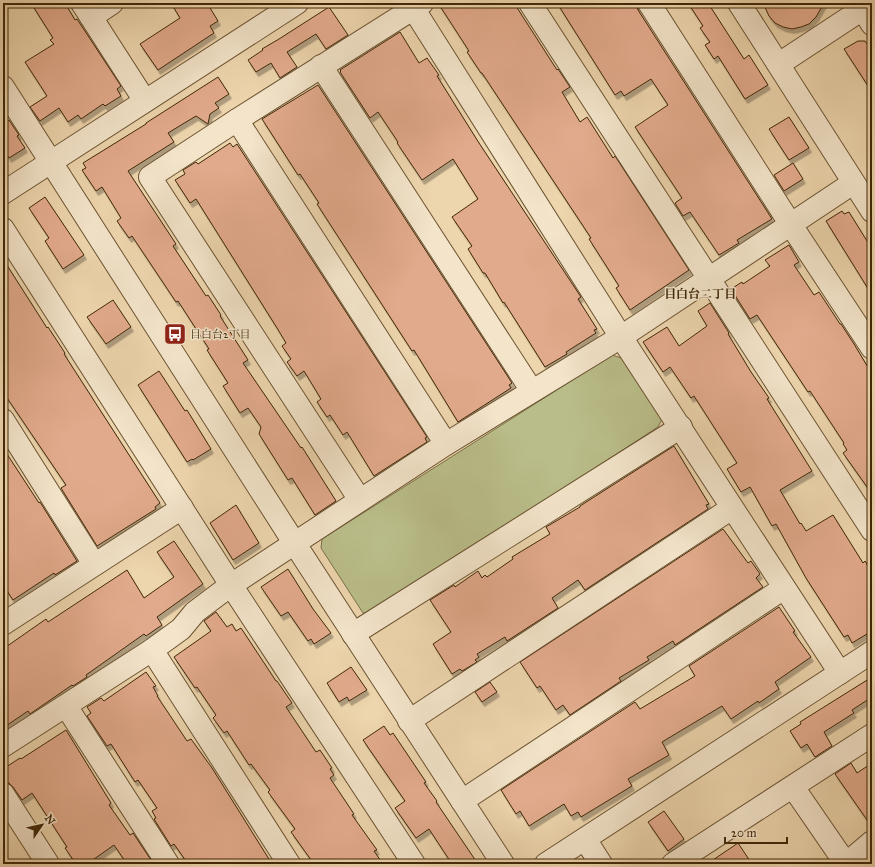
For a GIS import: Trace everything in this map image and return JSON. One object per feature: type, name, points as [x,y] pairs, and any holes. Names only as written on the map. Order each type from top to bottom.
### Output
[{"type":"street","points":[[112,3],[86,10],[145,101]]},
{"type":"street","points":[[3,193],[297,3]]},
{"type":"street","points":[[530,3],[872,530]]},
{"type":"street","points":[[649,3],[872,348]]},
{"type":"street","points":[[740,3],[872,211]]},
{"type":"street","points":[[360,500],[150,177],[321,66],[418,6],[621,337],[840,673]]},
{"type":"street","points":[[779,64],[858,12],[865,13],[872,24]]},
{"type":"street","points":[[321,66],[532,391]]},
{"type":"street","points":[[3,87],[295,544],[503,864]]},
{"type":"street","points":[[237,120],[446,444]]},
{"type":"street","points":[[3,746],[152,650],[181,629],[195,612],[231,585],[446,444],[621,337],[854,183]]},
{"type":"street","points":[[3,229],[231,585],[414,864]]},
{"type":"street","points":[[3,420],[94,564]]},
{"type":"street","points":[[353,634],[681,427]]},
{"type":"street","points":[[5,618],[182,508]]},
{"type":"street","points":[[409,721],[732,508]]},
{"type":"street","points":[[462,801],[784,588]]},
{"type":"street","points":[[152,650],[289,864]]},
{"type":"street","points":[[546,864],[872,652]]},
{"type":"street","points":[[66,706],[168,864]]},
{"type":"street","points":[[673,864],[872,735]]},
{"type":"street","points":[[793,787],[846,864],[872,842]]},
{"type":"street","points":[[3,794],[48,864]]},
{"type":"street","points":[[585,839],[602,864]]},
{"type":"green space","points":[[612,355],[624,359],[662,419],[658,427],[371,614],[363,613],[321,548],[322,539]]},
{"type":"building","points":[[31,3],[65,3],[75,20],[77,19],[121,86],[117,89],[121,96],[105,106],[103,104],[81,119],[78,115],[68,122],[59,108],[40,121],[30,107],[47,96],[25,62],[54,44],[50,40],[53,38]]},
{"type":"building","points":[[171,3],[207,3],[218,21],[210,26],[214,33],[158,70],[140,44],[180,18]]},
{"type":"building","points":[[438,3],[514,3],[557,70],[558,69],[570,87],[562,92],[580,122],[587,117],[613,158],[615,156],[689,270],[630,310],[616,288],[619,286],[589,239],[591,238],[467,52],[469,51]]},
{"type":"building","points":[[557,3],[636,3],[638,10],[772,219],[737,240],[739,243],[719,255],[690,212],[683,216],[675,203],[682,198],[635,127],[668,105],[651,79],[624,96],[621,91],[615,95]]},
{"type":"building","points":[[688,3],[708,3],[744,59],[749,55],[768,85],[745,99],[718,56],[714,59],[705,45],[710,42],[700,28],[703,26]]},
{"type":"building","points":[[763,3],[824,3],[816,17],[809,24],[792,29],[775,23],[769,16]]},
{"type":"building","points":[[329,7],[348,35],[326,49],[316,34],[287,52],[297,67],[280,78],[271,63],[256,72],[248,60],[263,50],[262,49]]},
{"type":"building","points":[[400,32],[419,63],[427,58],[439,75],[437,76],[479,143],[581,297],[578,299],[597,329],[594,330],[596,333],[566,352],[567,354],[545,367],[468,249],[472,246],[452,217],[478,199],[453,159],[422,180],[378,112],[370,118],[340,72],[340,70]]},
{"type":"building","points":[[858,41],[865,41],[872,51],[872,92],[844,49]]},
{"type":"building","points":[[218,77],[229,94],[215,103],[219,108],[210,114],[208,124],[196,116],[168,133],[174,142],[128,171],[176,244],[173,246],[206,296],[208,295],[248,360],[243,363],[301,448],[302,447],[336,501],[315,515],[292,478],[288,480],[259,434],[261,427],[248,408],[240,413],[223,386],[228,383],[207,350],[209,349],[178,301],[176,302],[132,236],[129,238],[117,221],[121,218],[102,187],[96,191],[82,170],[86,168],[83,163]]},
{"type":"building","points":[[318,85],[512,383],[509,385],[511,388],[458,422],[414,350],[412,351],[317,204],[319,203],[300,174],[298,175],[262,119]]},
{"type":"building","points":[[3,115],[7,121],[9,120],[19,135],[17,136],[25,148],[9,158],[3,149]]},
{"type":"building","points":[[789,117],[809,148],[789,160],[769,129]]},
{"type":"building","points":[[230,143],[233,147],[237,144],[427,437],[425,438],[427,442],[374,476],[347,432],[343,435],[330,415],[327,417],[317,402],[321,399],[304,371],[297,376],[287,362],[291,359],[282,346],[286,343],[277,328],[196,199],[190,203],[175,180],[185,174],[183,170],[196,162],[198,164]]},
{"type":"building","points":[[793,163],[803,179],[784,191],[774,175]]},
{"type":"building","points":[[45,197],[84,255],[63,269],[45,241],[49,238],[29,208]]},
{"type":"building","points":[[842,211],[844,214],[849,212],[872,249],[872,295],[826,221]]},
{"type":"building","points":[[789,245],[799,262],[794,265],[814,295],[819,292],[872,374],[872,494],[843,453],[847,450],[843,444],[844,443],[810,391],[808,392],[757,315],[750,319],[731,289],[742,282],[743,284],[770,266],[765,260]]},
{"type":"building","points":[[3,259],[47,328],[48,327],[65,353],[64,354],[160,503],[155,507],[156,509],[97,546],[61,488],[66,485],[3,392]]},
{"type":"building","points":[[113,300],[131,327],[106,344],[87,317]]},
{"type":"building","points":[[710,303],[812,471],[780,490],[800,524],[801,523],[806,531],[833,515],[863,563],[865,561],[872,573],[872,631],[852,643],[848,635],[844,637],[806,578],[776,524],[772,526],[750,487],[741,492],[727,469],[737,463],[694,396],[691,398],[670,367],[663,372],[643,342],[667,327],[679,346],[707,326],[698,311]]},
{"type":"building","points":[[159,371],[185,411],[187,410],[211,449],[193,460],[192,459],[187,462],[138,385]]},
{"type":"building","points":[[674,446],[709,504],[706,505],[708,509],[585,590],[578,580],[552,598],[558,608],[507,641],[505,637],[477,654],[479,657],[475,660],[477,662],[462,671],[460,669],[452,674],[433,644],[451,632],[430,600],[454,585],[455,587],[478,571],[482,578],[485,575],[487,577],[513,559],[512,557],[550,534],[546,527],[580,507]]},
{"type":"building","points":[[3,448],[39,503],[40,502],[77,561],[55,575],[54,573],[13,600],[3,585]]},
{"type":"building","points":[[236,505],[259,543],[233,560],[210,523]]},
{"type":"building","points":[[723,529],[748,563],[751,561],[760,574],[756,578],[763,587],[675,645],[673,641],[647,657],[649,660],[619,678],[621,681],[570,715],[563,705],[556,710],[540,686],[537,688],[520,662]]},
{"type":"building","points":[[174,541],[203,584],[157,617],[162,625],[146,636],[144,634],[86,675],[87,677],[73,686],[72,685],[30,714],[28,711],[3,728],[3,649],[46,619],[48,622],[127,570],[144,598],[174,577],[157,552]]},
{"type":"building","points":[[288,569],[313,609],[331,633],[314,644],[311,639],[308,641],[288,612],[281,616],[261,587]]},
{"type":"building","points":[[779,607],[795,631],[793,632],[811,657],[775,682],[779,689],[759,703],[758,701],[731,719],[722,706],[662,742],[669,755],[628,779],[632,786],[581,817],[578,812],[571,816],[564,804],[529,826],[520,811],[516,814],[501,790],[635,702],[640,709],[695,676],[689,666]]},
{"type":"building","points":[[216,612],[227,627],[232,624],[236,631],[241,628],[292,703],[286,707],[316,752],[320,750],[332,768],[330,769],[334,775],[330,778],[354,814],[352,815],[377,850],[374,851],[383,864],[314,864],[291,832],[295,829],[268,792],[270,790],[251,764],[249,765],[227,731],[224,733],[213,718],[216,715],[174,657],[211,631],[204,621]]},
{"type":"building","points":[[351,667],[367,690],[349,701],[347,697],[339,702],[327,683]]},
{"type":"building","points":[[146,672],[156,686],[153,687],[157,696],[187,741],[191,739],[212,768],[272,864],[188,864],[174,844],[171,846],[154,819],[156,818],[152,811],[157,808],[138,780],[135,782],[111,744],[107,746],[87,716],[91,713],[87,707],[101,698],[104,701]]},
{"type":"building","points":[[872,677],[872,697],[852,710],[854,713],[824,732],[832,746],[815,757],[807,744],[801,748],[790,731],[801,724],[800,722]]},
{"type":"building","points":[[490,682],[497,692],[482,702],[475,692]]},
{"type":"building","points":[[384,726],[390,735],[393,733],[426,782],[424,783],[437,801],[436,802],[478,864],[452,864],[429,829],[416,838],[395,808],[405,801],[363,740]]},
{"type":"building","points":[[66,730],[111,803],[109,805],[130,835],[133,833],[151,860],[145,864],[127,864],[114,845],[87,864],[76,864],[65,848],[67,847],[32,793],[22,800],[9,783],[3,782],[3,769]]},
{"type":"building","points":[[851,763],[857,773],[872,763],[872,827],[835,774]]},
{"type":"building","points":[[664,811],[684,839],[668,851],[648,822]]},
{"type":"building","points":[[738,843],[752,864],[707,864]]},
{"type":"place","name":"目白台2丁目","points":[[175,334]]},
{"type":"district","name":"目白台二丁目","points":[[700,294]]}]
